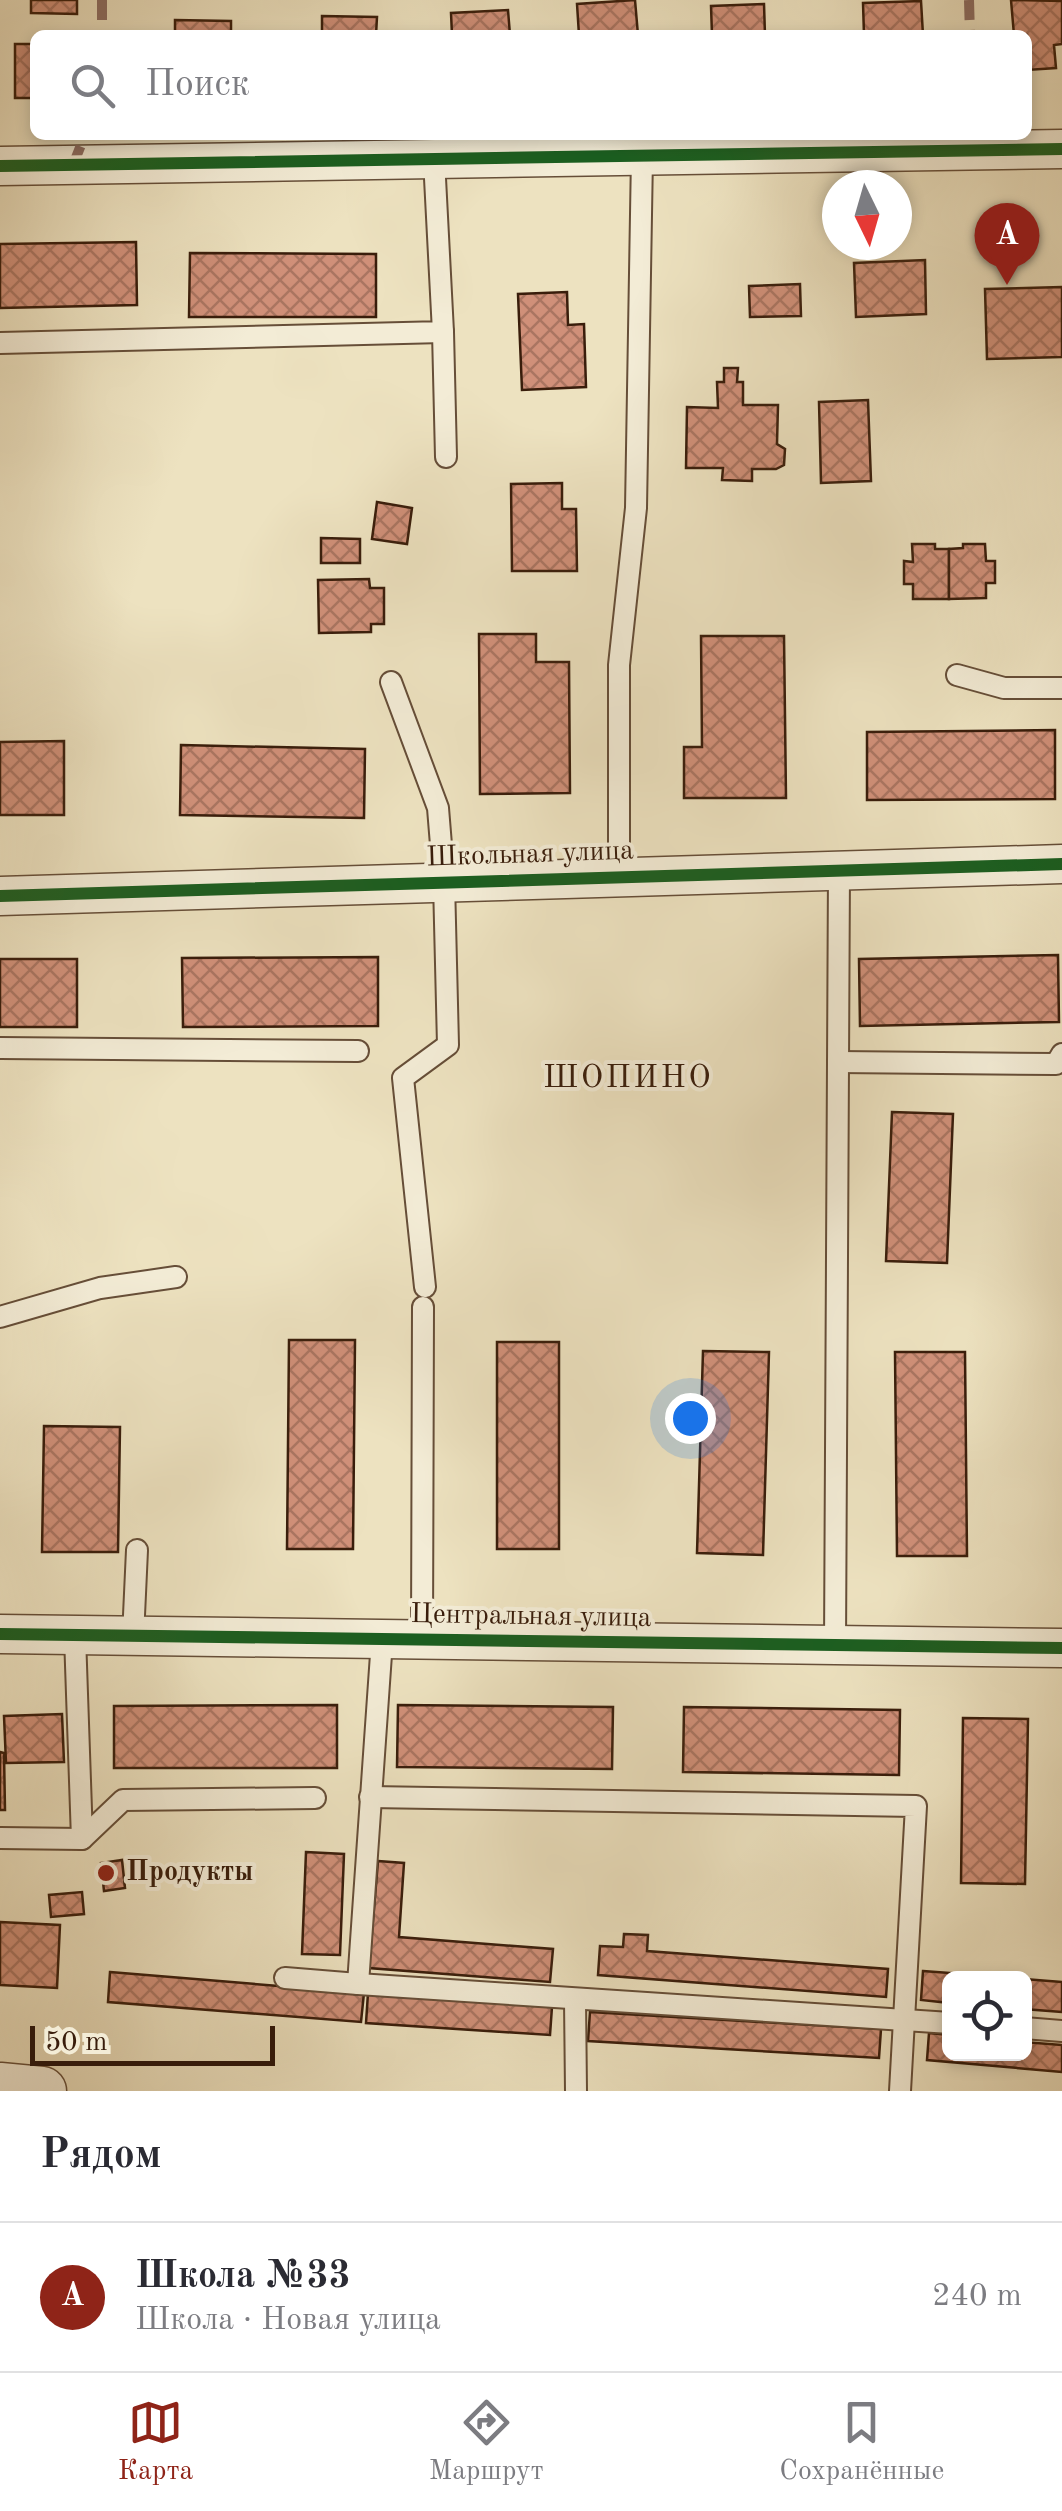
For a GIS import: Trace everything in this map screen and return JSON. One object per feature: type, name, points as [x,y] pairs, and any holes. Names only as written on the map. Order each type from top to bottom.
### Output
[{"type":"street","points":[[0,166],[1062,149]]},
{"type":"street","name":"Школьная улица","points":[[0,896],[1062,864]]},
{"type":"street","name":"Центральная улица","points":[[0,1634],[1062,1648]]},
{"type":"street","points":[[0,2088],[42,2091]]},
{"type":"lane","points":[[618,877],[619,665],[636,508],[642,156]]},
{"type":"lane","points":[[434,160],[446,457]]},
{"type":"lane","points":[[0,343],[443,332]]},
{"type":"lane","points":[[957,675],[1004,688],[1062,688]]},
{"type":"lane","points":[[391,682],[438,808],[444,882],[448,1045],[403,1078],[424,1297],[422,1640]]},
{"type":"lane","points":[[835,1646],[839,870]]},
{"type":"lane","points":[[0,1048],[358,1051]]},
{"type":"lane","points":[[838,1062],[1056,1064],[1062,1054]]},
{"type":"lane","points":[[0,1317],[100,1288],[176,1278]]},
{"type":"lane","points":[[133,1637],[137,1550]]},
{"type":"lane","points":[[75,1636],[82,1839]]},
{"type":"lane","points":[[358,1984],[382,1640]]},
{"type":"lane","points":[[370,1797],[916,1806],[900,2091]]},
{"type":"lane","points":[[0,1838],[82,1839],[123,1800],[316,1798]]},
{"type":"lane","points":[[284,1978],[942,2022]]},
{"type":"lane","points":[[575,2000],[576,2091]]},
{"type":"lane","points":[[1032,2029],[1062,2031]]},
{"type":"building","points":[[31,0],[77,0],[77,14],[31,13]]},
{"type":"building","points":[[635,0],[638,30],[579,30],[577,4]]},
{"type":"building","points":[[1011,0],[1062,1],[1062,44],[1054,45],[1056,68],[1032,70],[1032,30],[1014,30]]},
{"type":"building","points":[[921,1],[923,30],[864,30],[863,3]]},
{"type":"building","points":[[764,4],[765,30],[712,30],[711,6]]},
{"type":"building","points":[[508,10],[510,30],[452,30],[451,13]]},
{"type":"building","points":[[322,16],[377,17],[376,30],[322,30]]},
{"type":"building","points":[[175,20],[231,21],[231,30],[175,30]]},
{"type":"building","points":[[15,44],[30,44],[30,98],[15,98]]},
{"type":"building","points":[[136,242],[137,305],[0,308],[0,244]]},
{"type":"building","points":[[190,253],[376,254],[376,317],[189,317]]},
{"type":"building","points":[[925,260],[926,314],[856,317],[854,263]]},
{"type":"building","points":[[800,284],[801,316],[750,317],[749,286]]},
{"type":"building","points":[[1062,287],[1062,357],[987,359],[985,289]]},
{"type":"building","points":[[567,292],[568,325],[584,324],[586,387],[522,390],[518,294]]},
{"type":"building","points":[[724,368],[738,368],[737,382],[743,382],[743,405],[778,405],[777,444],[785,449],[784,465],[752,469],[752,481],[722,480],[723,468],[686,468],[687,407],[718,408],[717,382],[724,382]]},
{"type":"building","points":[[868,400],[871,481],[821,483],[819,402]]},
{"type":"building","points":[[562,483],[562,509],[576,509],[577,571],[512,571],[511,484]]},
{"type":"building","points":[[377,502],[412,508],[407,544],[372,539]]},
{"type":"building","points":[[321,538],[360,539],[360,563],[321,563]]},
{"type":"building","points":[[912,544],[935,544],[935,549],[949,549],[949,599],[913,599],[913,584],[904,584],[904,561],[913,562]]},
{"type":"building","points":[[963,544],[985,544],[986,561],[995,561],[995,583],[986,583],[986,598],[949,599],[949,549],[963,548]]},
{"type":"building","points":[[369,579],[370,588],[384,588],[384,624],[371,624],[371,632],[319,633],[318,580]]},
{"type":"building","points":[[479,634],[536,634],[536,662],[569,662],[570,793],[480,794]]},
{"type":"building","points":[[701,636],[784,636],[786,798],[684,798],[684,747],[702,747]]},
{"type":"building","points":[[1055,730],[1055,799],[867,800],[867,732]]},
{"type":"building","points":[[64,741],[64,815],[0,815],[0,742]]},
{"type":"building","points":[[181,745],[365,749],[364,818],[180,815]]},
{"type":"building","points":[[1058,955],[1059,1022],[860,1026],[859,959]]},
{"type":"building","points":[[378,957],[378,1026],[183,1027],[182,958]]},
{"type":"building","points":[[0,959],[77,959],[77,1027],[0,1027]]},
{"type":"building","points":[[892,1112],[953,1114],[947,1263],[886,1261]]},
{"type":"building","points":[[289,1340],[355,1340],[353,1549],[287,1549]]},
{"type":"building","points":[[497,1342],[559,1342],[559,1549],[497,1549]]},
{"type":"building","points":[[703,1351],[769,1352],[763,1555],[697,1553]]},
{"type":"building","points":[[895,1352],[965,1352],[967,1556],[897,1556]]},
{"type":"building","points":[[44,1426],[120,1427],[118,1552],[42,1552]]},
{"type":"building","points":[[337,1705],[337,1768],[114,1768],[114,1706]]},
{"type":"building","points":[[398,1705],[613,1707],[612,1769],[397,1767]]},
{"type":"building","points":[[684,1707],[900,1710],[899,1775],[683,1772]]},
{"type":"building","points":[[62,1714],[64,1762],[6,1763],[4,1716]]},
{"type":"building","points":[[963,1718],[1028,1719],[1025,1884],[961,1883]]},
{"type":"building","points":[[0,1752],[4,1753],[5,1810],[0,1810]]},
{"type":"building","points":[[306,1852],[344,1854],[340,1955],[302,1954]]},
{"type":"building","points":[[122,1860],[125,1888],[104,1891],[101,1863]]},
{"type":"building","points":[[378,1861],[404,1863],[399,1937],[553,1949],[550,1982],[369,1968]]},
{"type":"building","points":[[82,1892],[84,1914],[51,1917],[49,1895]]},
{"type":"building","points":[[0,1922],[60,1925],[57,1988],[0,1985]]},
{"type":"building","points":[[624,1934],[648,1935],[647,1951],[888,1969],[886,1997],[598,1975],[600,1946],[623,1947]]},
{"type":"building","points":[[923,1971],[942,1972],[942,2002],[921,2000]]},
{"type":"building","points":[[110,1972],[364,1993],[361,2022],[108,2002]]},
{"type":"building","points":[[1032,1980],[1062,1982],[1062,2012],[1032,2010]]},
{"type":"building","points":[[368,1993],[552,2007],[550,2035],[366,2023]]},
{"type":"building","points":[[590,2012],[881,2029],[879,2058],[588,2041]]},
{"type":"building","points":[[929,2033],[942,2034],[942,2061],[1032,2061],[1032,2043],[1062,2045],[1062,2072],[927,2060]]},
{"type":"marked path","points":[[102,0],[102,30]]},
{"type":"marked path","points":[[969,0],[970,30]]},
{"type":"marked path","points":[[73,165],[83,140]]},
{"type":"cycle path","points":[[0,166],[1062,149]]},
{"type":"cycle path","points":[[0,896],[1062,864]]},
{"type":"cycle path","points":[[0,1634],[1062,1648]]},
{"type":"place","name":"Школа №33","points":[[1007,285]]},
{"type":"place","name":"Продукты","points":[[106,1873]]},
{"type":"district","name":"ШОПИНО","points":[[628,1079]]}]
